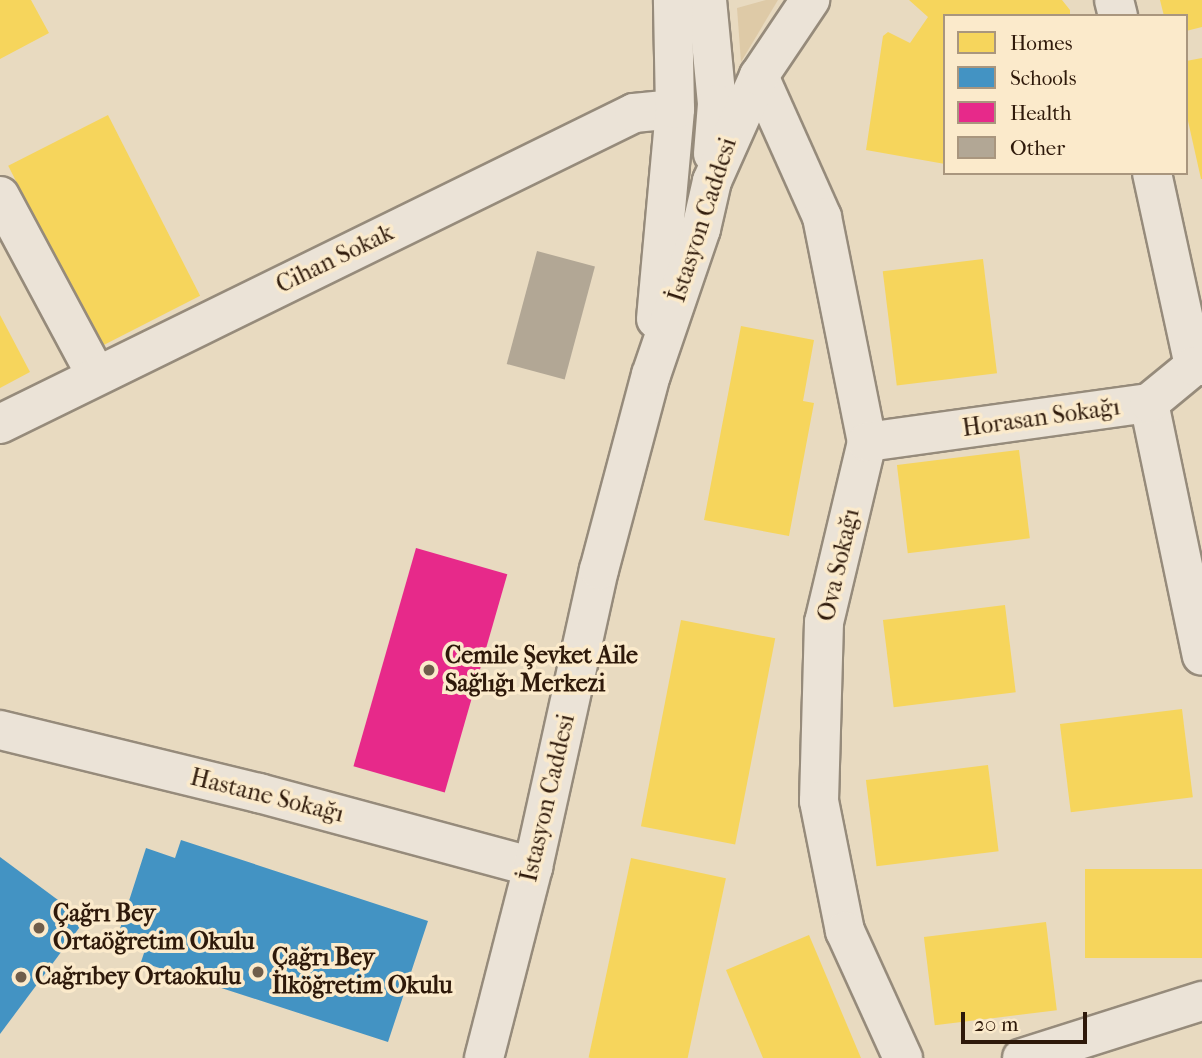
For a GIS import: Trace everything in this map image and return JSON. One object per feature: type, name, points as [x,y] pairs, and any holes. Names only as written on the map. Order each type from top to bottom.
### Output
[{"type":"street","name":"İstasyon Caddesi","points":[[651,374],[674,109],[673,0]]},
{"type":"street","points":[[707,0],[716,104],[712,181]]},
{"type":"street","name":"İstasyon Caddesi","points":[[484,1058],[533,867],[599,570],[651,374],[701,229],[712,181],[759,76],[810,0]]},
{"type":"street","name":"Ova Sokağı","points":[[759,76],[822,217],[867,442],[824,622],[819,801],[845,930],[903,1058]]},
{"type":"street","name":"Cihan Sokak","points":[[0,424],[634,113],[674,109]]},
{"type":"street","points":[[1152,175],[1198,366]]},
{"type":"street","points":[[0,196],[96,375]]},
{"type":"street","name":"Horasan Sokağı","points":[[867,442],[1149,403],[1198,366]]},
{"type":"street","points":[[1149,403],[1202,656]]},
{"type":"street","name":"Hastane Sokağı","points":[[0,730],[259,793],[533,867]]},
{"type":"street","points":[[1023,1058],[1202,1002]]},
{"type":"shaded area","points":[[766,0],[778,0],[741,62],[737,8]]},
{"type":"building: Homes","points":[[0,0],[31,0],[49,33],[0,59]]},
{"type":"building: Homes","points":[[909,0],[1062,0],[1070,10],[1070,14],[943,14],[943,164],[866,150],[883,36],[888,32],[910,43],[928,17]]},
{"type":"building: Homes","points":[[1160,0],[1202,0],[1202,27],[1188,30],[1188,14],[1164,14]]},
{"type":"building: Homes","points":[[1202,58],[1202,179],[1188,121],[1188,61]]},
{"type":"building: Homes","points":[[108,115],[200,296],[100,347],[8,166]]},
{"type":"building: Homes","points":[[983,259],[997,373],[897,385],[883,271]]},
{"type":"building: Homes","points":[[0,315],[30,372],[0,388]]},
{"type":"building: Homes","points":[[741,326],[814,340],[803,401],[814,403],[789,536],[704,520]]},
{"type":"building: Homes","points":[[1019,450],[1030,538],[908,553],[897,465]]},
{"type":"building: Homes","points":[[1005,605],[1016,692],[894,707],[883,620]]},
{"type":"building: Homes","points":[[681,620],[775,638],[735,844],[641,826]]},
{"type":"building: Homes","points":[[1182,709],[1193,797],[1071,812],[1060,724]]},
{"type":"building: Homes","points":[[988,765],[999,851],[877,866],[866,780]]},
{"type":"building: Homes","points":[[631,858],[726,878],[688,1058],[589,1058]]},
{"type":"building: Homes","points":[[1085,869],[1202,869],[1202,958],[1085,958]]},
{"type":"building: Homes","points":[[1046,922],[1057,1010],[935,1025],[924,937]]},
{"type":"building: Homes","points":[[809,935],[861,1058],[763,1058],[726,970]]},
{"type":"building: Schools","points":[[181,840],[428,921],[388,1042],[141,962],[147,944],[118,935],[146,848],[175,858]]},
{"type":"building: Schools","name":"Cağrıbey Ortaokulu","points":[[0,857],[85,920],[0,1034]]},
{"type":"building: Health","name":"Cemile Şevket Aile Sağlığı Merkezi","points":[[416,548],[507,574],[445,792],[353,766]]},
{"type":"building: Other","points":[[537,251],[595,267],[565,380],[507,364]]},
{"type":"place","name":"Cemile Şevket Aile Sağlığı Merkezi","points":[[429,670]]},
{"type":"place","name":"Çağrı Bey Ortaöğretim Okulu","points":[[39,928]]},
{"type":"place","name":"Çağrı Bey İlköğretim Okulu","points":[[258,972]]},
{"type":"place","name":"Cağrıbey Ortaokulu","points":[[21,977]]}]
